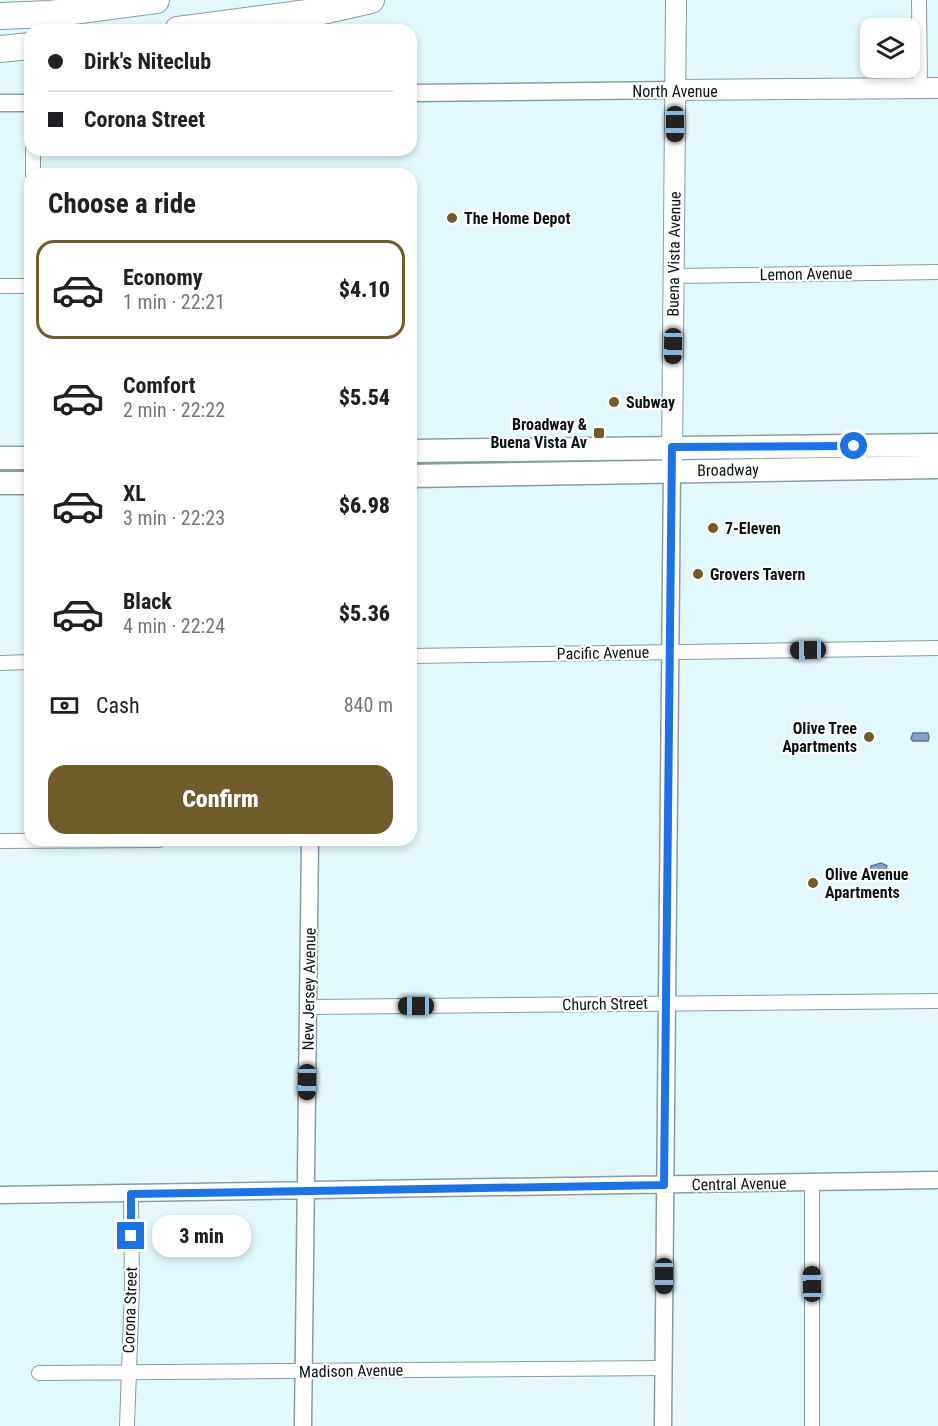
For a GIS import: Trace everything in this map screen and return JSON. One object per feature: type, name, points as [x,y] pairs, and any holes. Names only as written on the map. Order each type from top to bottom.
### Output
[{"type":"highway","points":[[0,16],[50,14],[156,0]]},
{"type":"highway","points":[[223,24],[322,11],[370,0]]},
{"type":"highway","points":[[0,49],[24,47]]},
{"type":"main road","name":"Buena Vista Avenue","points":[[672,471],[676,0]]},
{"type":"main road","name":"North Avenue","points":[[676,90],[929,88]]},
{"type":"main road","name":"Broadway","points":[[417,451],[938,444]]},
{"type":"main road","points":[[0,458],[24,458]]},
{"type":"main road","name":"Broadway","points":[[417,476],[938,467]]},
{"type":"main road","points":[[0,483],[24,483]]},
{"type":"street","points":[[918,0],[929,88]]},
{"type":"street","name":"North Avenue","points":[[417,93],[676,90]]},
{"type":"street","points":[[0,103],[24,103]]},
{"type":"street","name":"Lemon Avenue","points":[[674,276],[938,272]]},
{"type":"street","points":[[0,286],[24,286]]},
{"type":"street","name":"Buena Vista Avenue","points":[[663,1426],[672,471]]},
{"type":"street","name":"Pacific Avenue","points":[[417,656],[938,648]]},
{"type":"street","points":[[0,663],[24,662]]},
{"type":"street","points":[[0,841],[24,841]]},
{"type":"street","name":"New Jersey Avenue","points":[[303,1426],[310,846]]},
{"type":"street","name":"Church Street","points":[[308,1007],[938,1001]]},
{"type":"street","name":"Central Avenue","points":[[0,1195],[938,1180]]},
{"type":"street","points":[[812,1183],[812,1426]]},
{"type":"street","name":"Corona Street","points":[[127,1426],[127,1373],[132,1287],[131,1194]]},
{"type":"street","name":"Madison Avenue","points":[[39,1373],[663,1368]]},
{"type":"water","points":[[913,733],[928,733],[928,741],[913,741],[911,739]]},
{"type":"water","points":[[881,863],[887,866],[885,873],[870,871],[871,866]]},
{"type":"place","name":"The Home Depot","points":[[452,218]]},
{"type":"place","name":"Subway","points":[[614,402]]},
{"type":"place","name":"Broadway & Buena Vista Av","points":[[599,433]]},
{"type":"place","name":"7-Eleven","points":[[713,528]]},
{"type":"place","name":"Grovers Tavern","points":[[698,574]]},
{"type":"place","name":"Olive Tree Apartments","points":[[869,737]]},
{"type":"place","name":"Olive Avenue Apartments","points":[[813,883]]},
{"type":"route","points":[[131,1236],[131,1194],[664,1185],[672,447],[854,446]]}]
